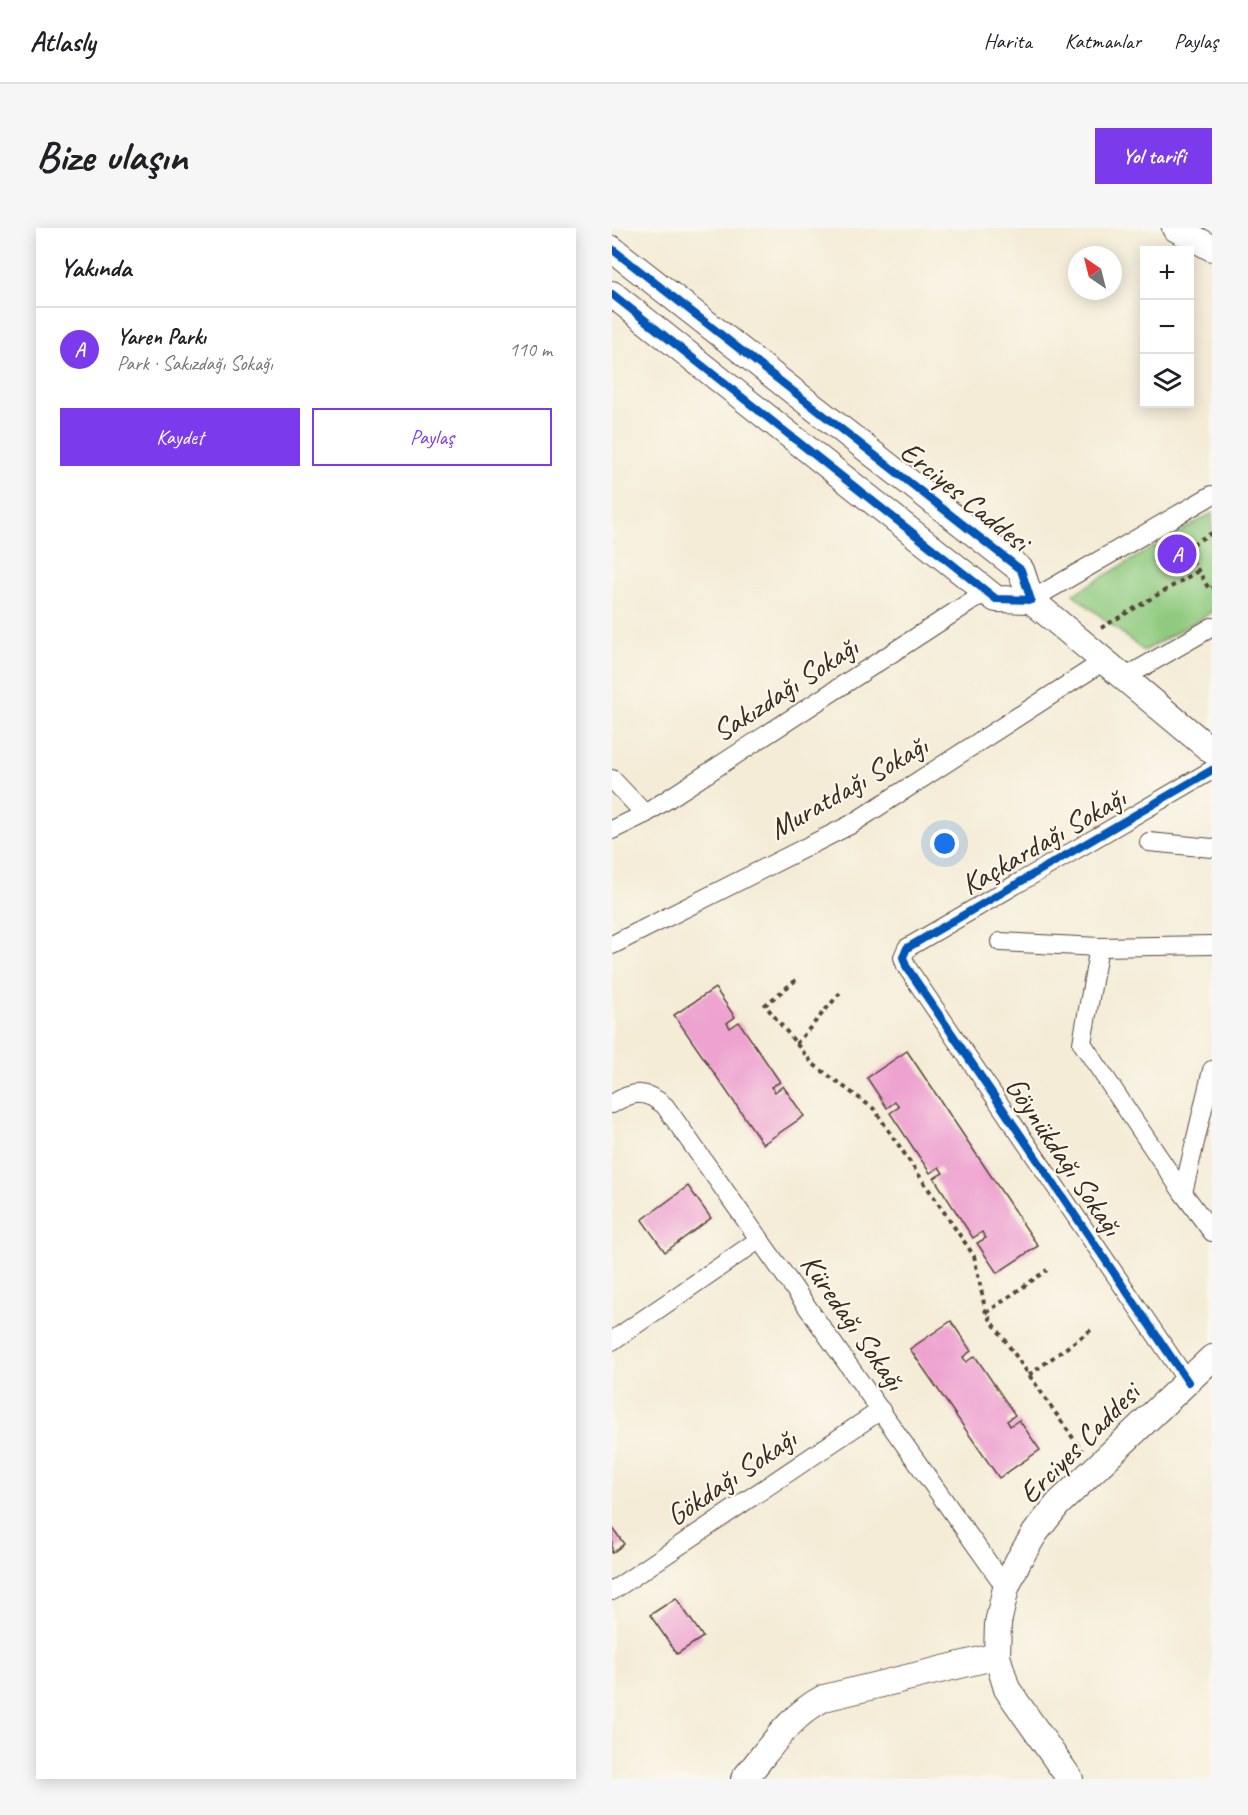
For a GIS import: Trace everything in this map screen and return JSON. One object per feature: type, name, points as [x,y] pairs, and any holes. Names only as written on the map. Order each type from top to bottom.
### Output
[{"type":"street","points":[[1175,228],[1212,248]]},
{"type":"street","name":"Erciyes Caddesi","points":[[612,249],[1021,570],[1030,600],[1212,751]]},
{"type":"street","name":"Erciyes Caddesi","points":[[613,296],[996,599],[1030,600]]},
{"type":"street","points":[[1030,600],[1212,495]]},
{"type":"street","name":"Sakızdağı Sokağı","points":[[612,831],[645,814],[987,591]]},
{"type":"street","points":[[1124,678],[1212,627]]},
{"type":"street","name":"Muratdağı Sokağı","points":[[612,945],[850,825],[1104,661]]},
{"type":"street","name":"Kaçkardağı Sokağı","points":[[903,957],[907,948],[1212,770]]},
{"type":"street","points":[[612,779],[645,814]]},
{"type":"street","points":[[1149,842],[1212,848]]},
{"type":"street","points":[[1000,942],[1099,947],[1212,945]]},
{"type":"street","points":[[1099,947],[1082,1043],[1212,1232]]},
{"type":"street","name":"Göynükdağı Sokağı","points":[[903,957],[906,966],[1188,1382]]},
{"type":"street","points":[[1183,1193],[1212,1070]]},
{"type":"street","name":"Küredağı Sokağı","points":[[612,1104],[636,1093],[647,1094],[665,1106],[1006,1588]]},
{"type":"street","points":[[612,1341],[760,1239]]},
{"type":"street","name":"Erciyes Caddesi","points":[[1070,1779],[1007,1689],[997,1656],[998,1623],[1006,1588],[1018,1561],[1035,1533],[1059,1504],[1212,1358]]},
{"type":"street","name":"Gökdağı Sokağı","points":[[612,1591],[881,1410]]},
{"type":"street","points":[[744,1779],[809,1705],[824,1698],[997,1656]]},
{"type":"path","points":[[1212,533],[1185,548],[1209,589],[1212,587]]},
{"type":"path","points":[[1080,641],[1198,571]]},
{"type":"path","points":[[796,980],[765,1005],[813,1064],[874,1109],[974,1256],[986,1313],[1095,1469]]},
{"type":"path","points":[[796,1044],[840,993]]},
{"type":"path","points":[[986,1313],[1047,1270]]},
{"type":"path","points":[[1029,1376],[1091,1330]]},
{"type":"green space","points":[[1212,513],[1212,612],[1144,651],[1073,594]]},
{"type":"building","points":[[715,988],[735,1017],[727,1023],[730,1028],[739,1022],[780,1082],[771,1087],[775,1092],[783,1086],[804,1116],[763,1144],[674,1015]]},
{"type":"building","points":[[907,1051],[1038,1246],[997,1273],[977,1243],[986,1238],[982,1232],[973,1238],[934,1178],[943,1173],[939,1167],[930,1173],[890,1113],[899,1107],[895,1102],[887,1108],[867,1078]]},
{"type":"building","points":[[688,1186],[711,1218],[665,1252],[642,1220]]},
{"type":"building","points":[[951,1321],[971,1351],[963,1357],[966,1362],[975,1356],[1015,1415],[1007,1421],[1010,1426],[1019,1420],[1040,1450],[999,1478],[910,1349]]},
{"type":"building","points":[[612,1527],[624,1544],[612,1553]]},
{"type":"building","points":[[676,1598],[703,1637],[677,1654],[650,1615]]},
{"type":"cycle path","points":[[612,249],[1021,570],[1031,600],[996,599],[612,294]]},
{"type":"cycle path","points":[[1188,1382],[906,966],[903,957],[907,948],[1212,770]]},
{"type":"place","name":"Yaren Parkı","points":[[1177,554]]}]
